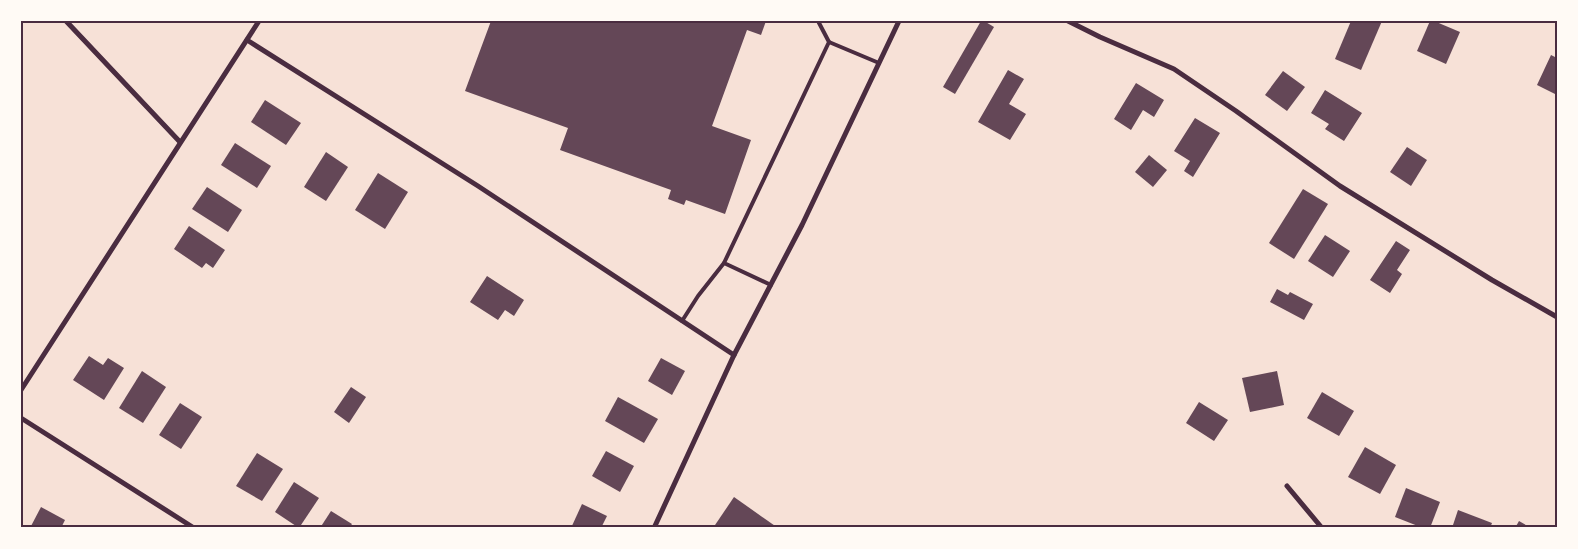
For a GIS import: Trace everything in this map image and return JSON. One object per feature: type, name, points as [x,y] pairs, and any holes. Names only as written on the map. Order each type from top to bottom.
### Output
[{"type":"street","points":[[66,21],[180,142]]},
{"type":"street","points":[[21,390],[259,21]]},
{"type":"street","points":[[654,528],[734,355],[802,225],[899,21]]},
{"type":"street","points":[[1068,21],[1174,69],[1340,186],[1492,280],[1557,317]]},
{"type":"street","points":[[247,40],[478,186],[734,355]]},
{"type":"street","points":[[21,418],[194,528]]},
{"type":"street","points":[[1286,486],[1322,528]]},
{"type":"lane","points":[[818,21],[828,42],[879,63]]},
{"type":"lane","points":[[682,321],[698,296],[724,263],[828,42]]},
{"type":"lane","points":[[724,263],[771,285]]},
{"type":"building","points":[[491,21],[766,21],[761,35],[747,30],[712,126],[751,140],[725,214],[686,200],[684,205],[668,199],[671,190],[560,150],[568,128],[465,91]]},
{"type":"building","points":[[981,21],[994,27],[955,94],[943,87]]},
{"type":"building","points":[[1351,21],[1382,21],[1361,70],[1335,59]]},
{"type":"building","points":[[1430,21],[1460,32],[1446,64],[1417,51]]},
{"type":"building","points":[[1551,55],[1557,58],[1557,95],[1537,85]]},
{"type":"building","points":[[1008,70],[1024,79],[1009,104],[1026,114],[1010,140],[978,122]]},
{"type":"building","points":[[1283,71],[1305,87],[1287,111],[1265,95]]},
{"type":"building","points":[[1136,83],[1164,100],[1154,117],[1143,110],[1131,130],[1114,119]]},
{"type":"building","points":[[1325,90],[1362,113],[1344,141],[1325,129],[1329,124],[1311,113]]},
{"type":"building","points":[[265,100],[301,123],[286,145],[251,122]]},
{"type":"building","points":[[1195,118],[1220,133],[1193,177],[1184,171],[1190,161],[1174,151]]},
{"type":"building","points":[[235,143],[271,166],[257,188],[221,165]]},
{"type":"building","points":[[1407,147],[1427,160],[1411,186],[1390,172]]},
{"type":"building","points":[[326,152],[348,167],[326,201],[304,187]]},
{"type":"building","points":[[1149,155],[1167,170],[1153,187],[1135,172]]},
{"type":"building","points":[[378,173],[408,192],[385,229],[355,210]]},
{"type":"building","points":[[207,187],[242,210],[228,232],[192,209]]},
{"type":"building","points":[[1303,189],[1328,204],[1294,259],[1269,243]]},
{"type":"building","points":[[189,226],[225,250],[213,268],[206,263],[202,268],[174,249]]},
{"type":"building","points":[[1325,235],[1350,251],[1333,277],[1308,261]]},
{"type":"building","points":[[1396,241],[1410,250],[1397,270],[1402,274],[1390,293],[1370,280]]},
{"type":"building","points":[[487,276],[524,300],[514,316],[505,310],[498,320],[470,302]]},
{"type":"building","points":[[1277,289],[1288,295],[1290,292],[1313,304],[1304,320],[1270,302]]},
{"type":"building","points":[[89,356],[103,365],[108,358],[124,368],[104,400],[73,380]]},
{"type":"building","points":[[661,358],[685,371],[672,395],[648,381]]},
{"type":"building","points":[[142,371],[166,387],[143,423],[119,408]]},
{"type":"building","points":[[1277,371],[1284,405],[1250,412],[1242,378]]},
{"type":"building","points":[[351,387],[366,397],[349,423],[334,412]]},
{"type":"building","points":[[1322,392],[1354,411],[1339,436],[1307,418]]},
{"type":"building","points":[[618,397],[658,419],[644,443],[605,421]]},
{"type":"building","points":[[1199,402],[1228,420],[1214,441],[1186,423]]},
{"type":"building","points":[[180,403],[202,417],[181,449],[159,435]]},
{"type":"building","points":[[1365,447],[1396,465],[1380,494],[1348,477]]},
{"type":"building","points":[[606,451],[634,466],[620,492],[592,476]]},
{"type":"building","points":[[257,453],[283,469],[262,501],[236,486]]},
{"type":"building","points":[[294,482],[319,498],[299,528],[275,512]]},
{"type":"building","points":[[1406,488],[1440,502],[1430,528],[1423,528],[1395,517]]},
{"type":"building","points":[[734,497],[778,528],[713,528]]},
{"type":"building","points":[[582,504],[607,516],[601,528],[571,528]]},
{"type":"building","points":[[41,507],[65,520],[61,528],[30,528]]},
{"type":"building","points":[[1458,510],[1492,523],[1490,528],[1452,528]]},
{"type":"building","points":[[331,511],[352,524],[349,528],[320,528]]},
{"type":"building","points":[[1519,521],[1531,528],[1515,528]]}]
